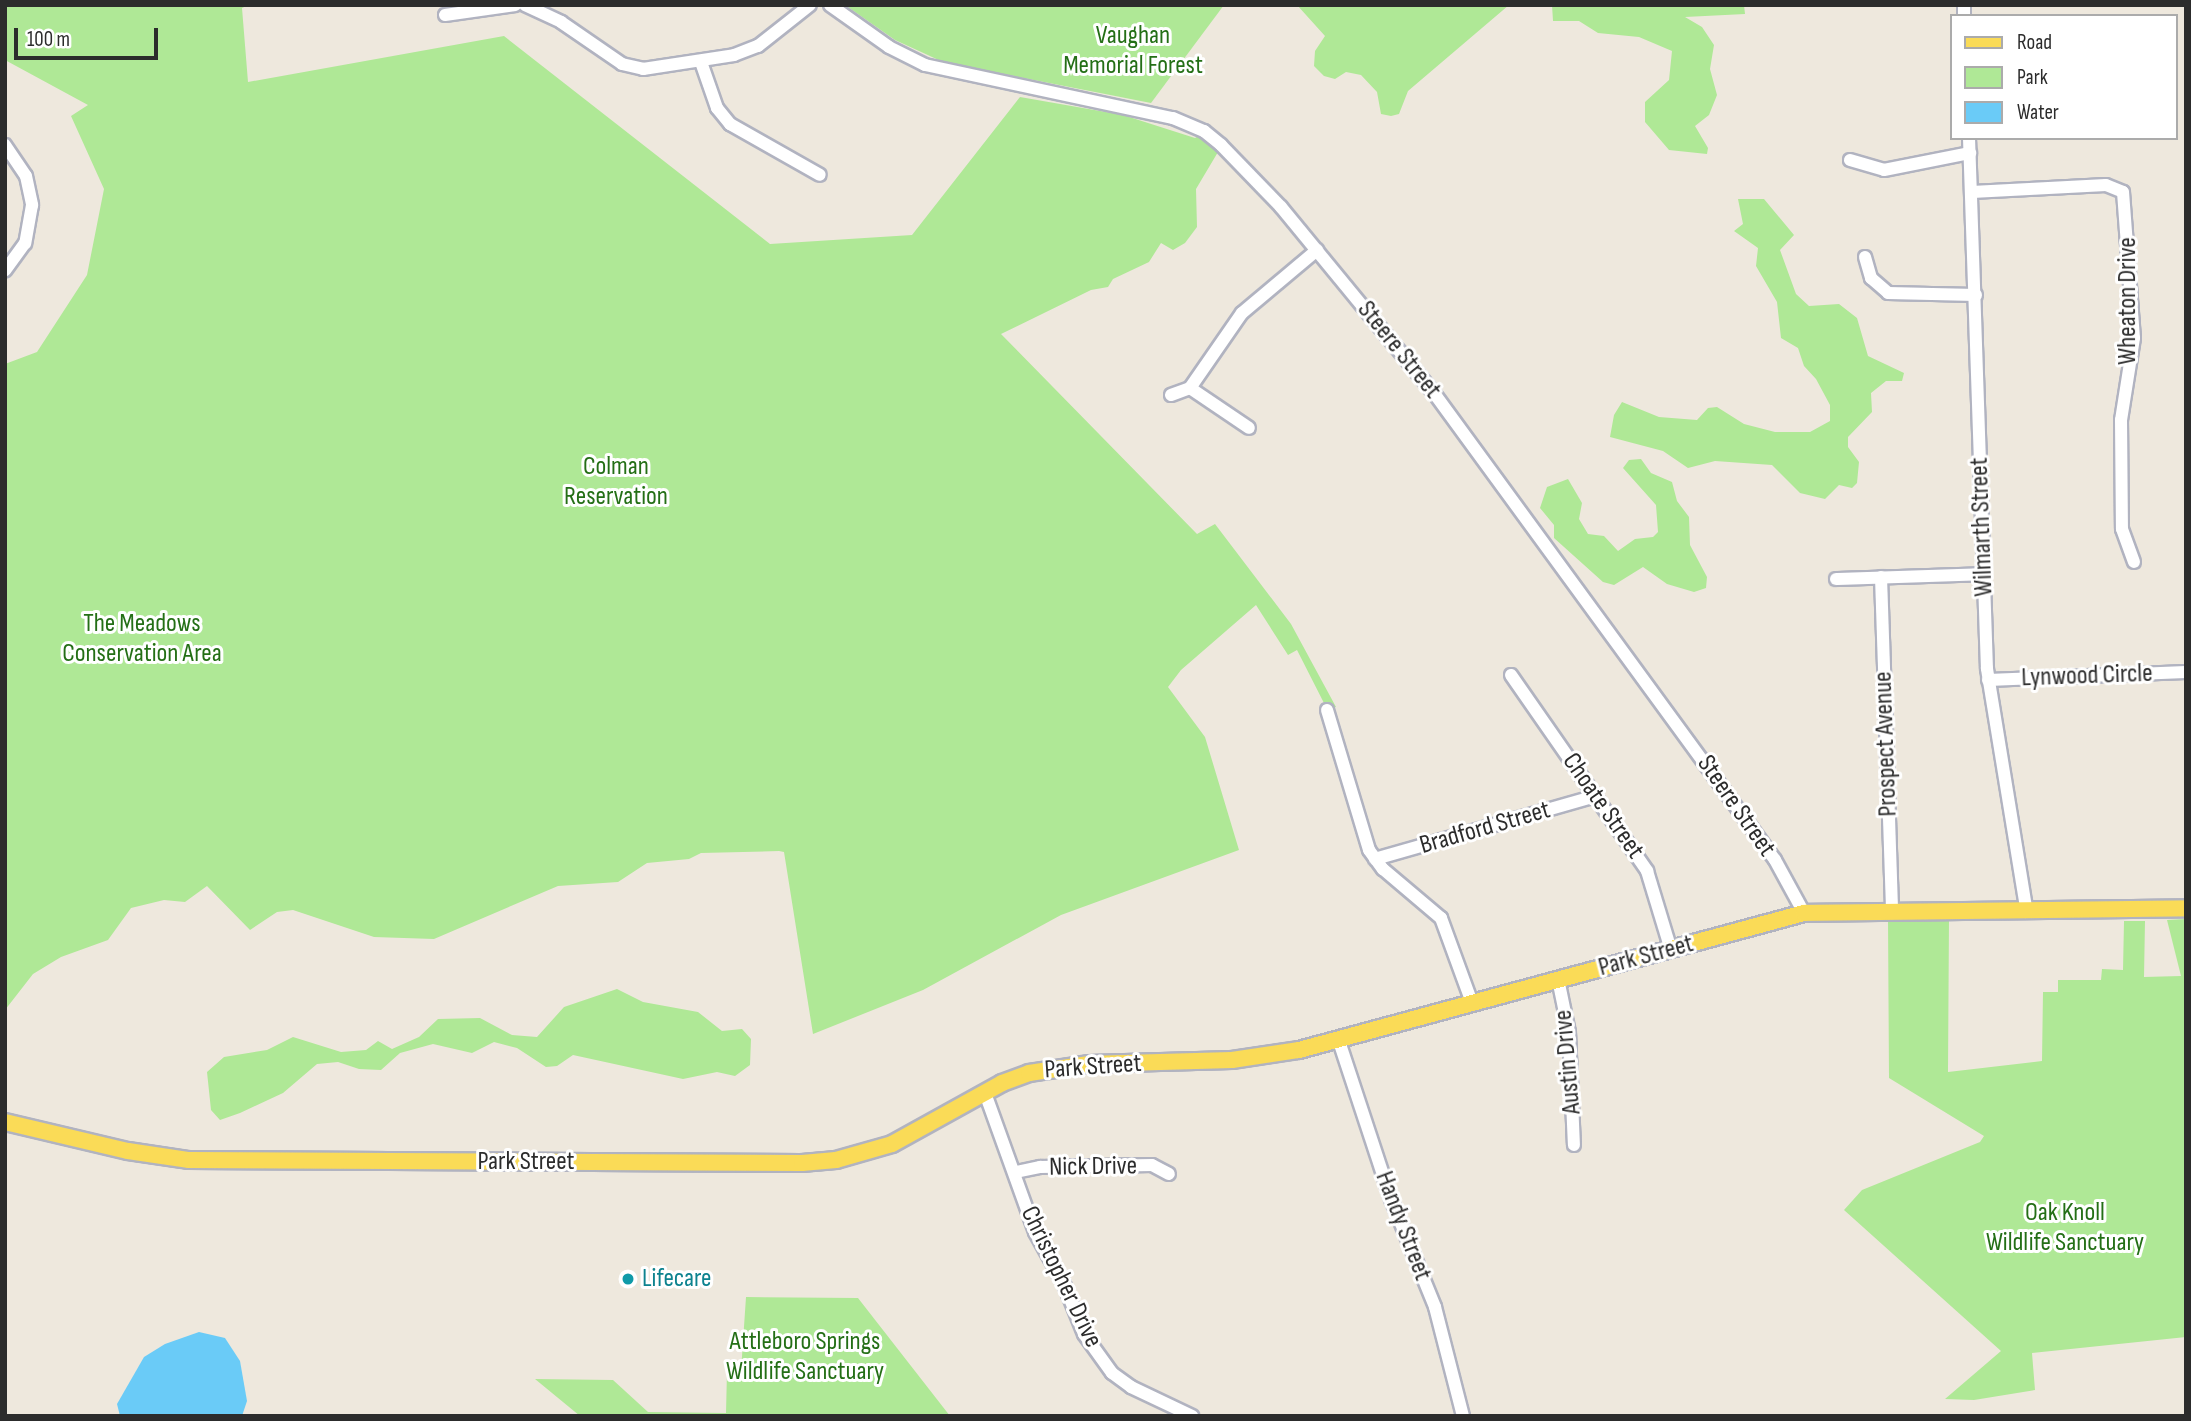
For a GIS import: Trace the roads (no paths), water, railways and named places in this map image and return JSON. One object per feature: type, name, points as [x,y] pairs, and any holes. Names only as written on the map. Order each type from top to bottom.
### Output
[{"type":"main road","name":"Park Street","points":[[5,1122],[128,1151],[189,1160],[802,1163],[836,1160],[892,1144],[1020,1076],[1058,1066],[1232,1060],[1338,1038],[1471,1000],[1671,950],[1804,913],[2186,908]]},
{"type":"street","points":[[445,15],[515,5]]},
{"type":"street","points":[[525,5],[561,22],[621,64],[643,69],[701,62],[758,46],[810,5]]},
{"type":"street","name":"Steere Street","points":[[830,5],[888,47],[926,65],[961,76],[1141,110],[1204,131],[1247,169],[1317,250],[1503,486],[1775,860],[1804,913]]},
{"type":"street","points":[[701,62],[717,108],[730,124],[820,175]]},
{"type":"street","name":"Wilmarth Street","points":[[1969,140],[1988,680],[2027,912]]},
{"type":"street","points":[[5,145],[26,176],[32,205],[25,243],[5,271]]},
{"type":"street","points":[[1850,160],[1884,170],[1970,153]]},
{"type":"street","name":"Wheaton Drive","points":[[1972,192],[2106,185],[2123,192],[2134,338],[2121,420],[2122,529],[2134,562]]},
{"type":"street","points":[[1171,395],[1190,388],[1242,313],[1317,250]]},
{"type":"street","points":[[1866,257],[1871,278],[1888,293],[1976,295]]},
{"type":"street","points":[[1190,388],[1249,428]]},
{"type":"street","points":[[1836,579],[1983,574]]},
{"type":"street","name":"Prospect Avenue","points":[[1881,577],[1892,910]]},
{"type":"street","name":"Lynwood Circle","points":[[1988,680],[2186,672]]},
{"type":"street","name":"Choate Street","points":[[1511,675],[1647,871],[1671,950]]},
{"type":"street","points":[[1327,710],[1364,839],[1374,859],[1441,918],[1471,1000]]},
{"type":"street","name":"Bradford Street","points":[[1374,859],[1596,796]]},
{"type":"street","name":"Austin Drive","points":[[1558,979],[1569,1032],[1574,1145]]},
{"type":"street","name":"Handy Street","points":[[1338,1038],[1391,1199],[1435,1307],[1463,1416]]},
{"type":"street","name":"Christopher Drive","points":[[985,1093],[1016,1172],[1035,1232],[1097,1354],[1131,1387],[1192,1416]]},
{"type":"street","name":"Nick Drive","points":[[1016,1172],[1040,1167],[1153,1165],[1169,1174]]},
{"type":"water","points":[[199,1332],[225,1338],[240,1361],[247,1401],[242,1416],[120,1416],[117,1404],[144,1357],[165,1344]]},
{"type":"place","name":"Lifecare","points":[[628,1279]]},
{"type":"park label","name":"Vaughan Memorial Forest","points":[[1133,51]]},
{"type":"park label","name":"Colman Reservation","points":[[616,482]]},
{"type":"park label","name":"The Meadows Conservation Area","points":[[142,639]]},
{"type":"park label","name":"Oak Knoll Wildlife Sanctuary","points":[[2065,1228]]},
{"type":"park label","name":"Attleboro Springs Wildlife Sanctuary","points":[[805,1357]]}]
